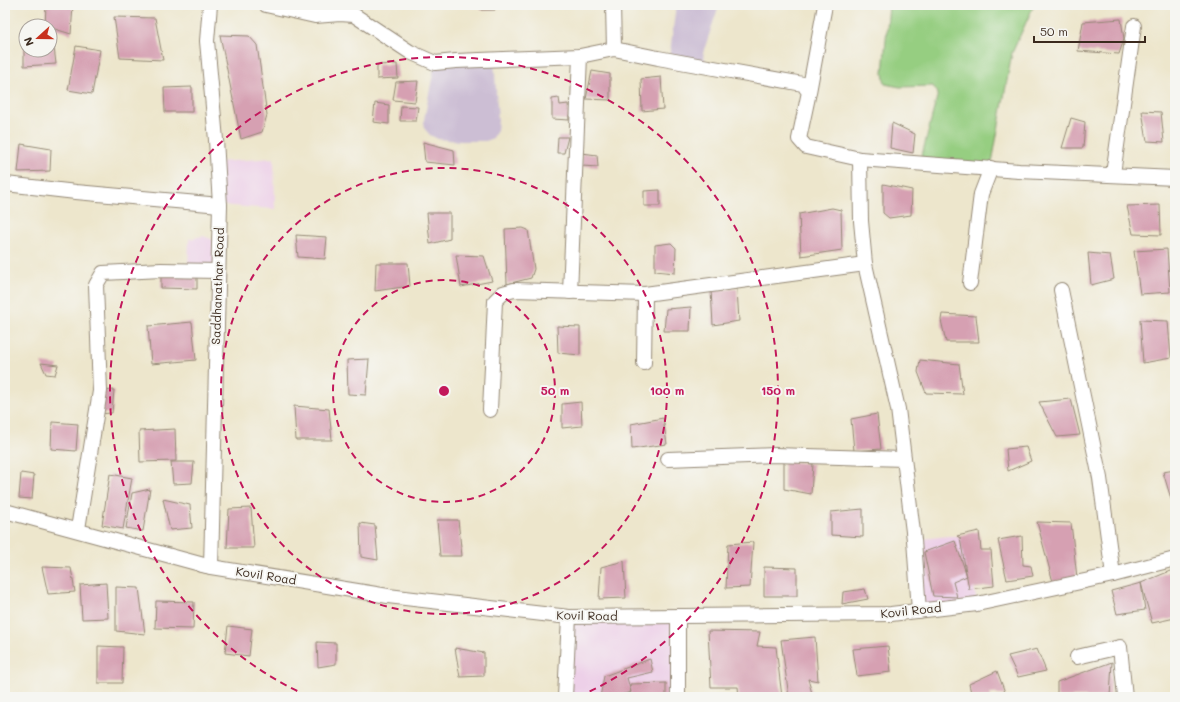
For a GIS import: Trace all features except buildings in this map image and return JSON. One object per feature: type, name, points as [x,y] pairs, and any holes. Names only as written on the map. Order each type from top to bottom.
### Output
[{"type":"street","name":"Saddhanathar Road","points":[[210,5],[207,41],[220,205],[211,567]]},
{"type":"street","points":[[266,5],[315,16],[340,14],[354,15],[410,52],[435,63],[456,60],[580,56],[614,48],[658,58],[803,84],[809,92]]},
{"type":"street","points":[[613,5],[614,48]]},
{"type":"street","points":[[825,5],[799,139],[806,147],[860,159],[1175,178]]},
{"type":"street","points":[[1113,174],[1134,26]]},
{"type":"street","points":[[570,292],[580,56]]},
{"type":"street","points":[[860,159],[861,221],[865,264],[898,409],[914,540],[919,611]]},
{"type":"street","points":[[970,282],[981,194],[991,168]]},
{"type":"street","points":[[6,184],[220,205]]},
{"type":"street","points":[[490,410],[494,301],[502,293],[514,290],[645,294],[865,264]]},
{"type":"street","points":[[78,529],[100,391],[96,285],[103,273],[161,270],[218,270]]},
{"type":"street","points":[[1061,290],[1100,478],[1113,575]]},
{"type":"street","points":[[644,363],[645,294]]},
{"type":"street","points":[[668,459],[775,455],[904,459]]},
{"type":"street","points":[[5,511],[78,529],[211,567]]},
{"type":"street","name":"Kovil Road","points":[[5,511],[211,567],[388,596],[569,618],[872,615],[919,611],[976,604],[1113,575],[1175,560]]},
{"type":"street","points":[[678,616],[678,697]]},
{"type":"street","points":[[565,697],[569,618]]},
{"type":"street","points":[[1077,658],[1120,647],[1125,697]]},
{"type":"shaded area","points":[[676,5],[719,5],[703,53],[707,67],[669,60]]},
{"type":"shaded area","points":[[494,59],[498,121],[497,130],[493,138],[486,141],[459,141],[438,139],[430,135],[424,128],[424,120],[435,63]]},
{"type":"shaded area","points":[[274,158],[275,209],[220,205],[218,162]]},
{"type":"shaded area","points":[[203,236],[219,242],[218,271],[188,271],[189,239]]},
{"type":"shaded area","points":[[957,536],[963,541],[971,568],[977,604],[919,611],[914,540]]},
{"type":"shaded area","points":[[678,616],[678,697],[565,697],[569,617]]},
{"type":"green space","points":[[889,5],[1034,5],[1012,53],[991,168],[920,163],[938,93],[933,86],[900,87],[885,84],[883,73]]}]
